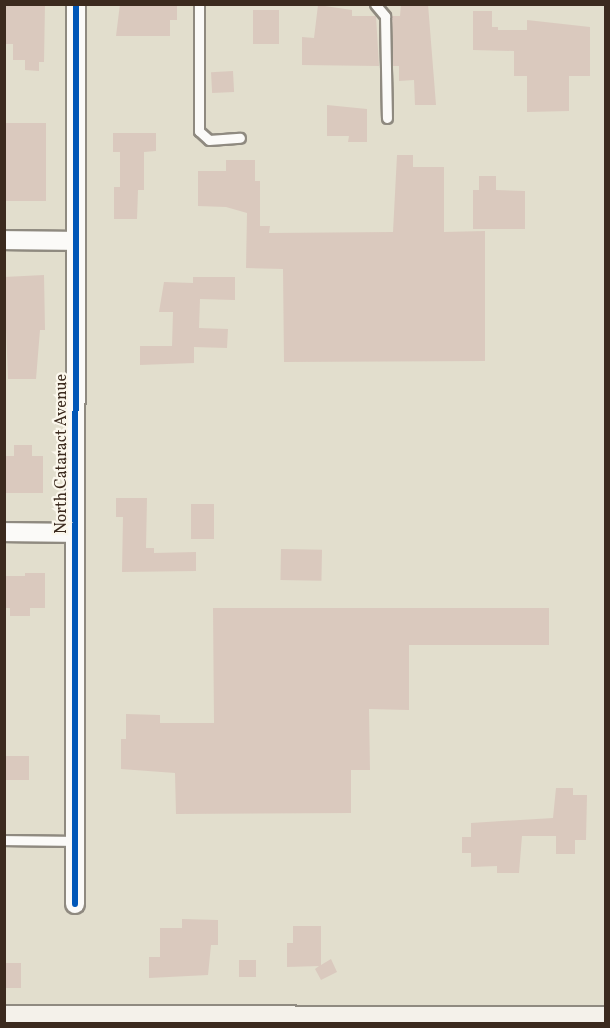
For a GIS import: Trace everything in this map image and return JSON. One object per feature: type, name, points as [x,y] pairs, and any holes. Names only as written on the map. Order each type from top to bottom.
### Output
[{"type":"main road","points":[[4,1019],[606,1020]]},
{"type":"street","name":"North Cataract Avenue","points":[[75,904],[76,4]]},
{"type":"street","points":[[4,240],[74,241]]},
{"type":"street","points":[[4,532],[75,532]]},
{"type":"lane","points":[[199,4],[199,131],[208,140],[240,138]]},
{"type":"lane","points":[[375,4],[386,16],[387,118]]},
{"type":"lane","points":[[4,840],[75,841]]},
{"type":"building","points":[[6,4],[45,4],[44,62],[39,62],[39,71],[25,70],[25,60],[13,60],[13,44],[6,44]]},
{"type":"building","points":[[120,4],[177,4],[177,20],[170,20],[170,36],[116,36]]},
{"type":"building","points":[[401,4],[428,4],[436,105],[415,105],[414,80],[399,81],[399,66],[393,66],[392,16],[400,16]]},
{"type":"building","points":[[318,5],[352,10],[352,16],[376,16],[379,66],[302,65],[302,37],[314,38]]},
{"type":"building","points":[[253,10],[279,10],[279,44],[253,44]]},
{"type":"building","points":[[473,11],[492,11],[492,27],[498,27],[498,30],[527,30],[527,20],[590,27],[590,76],[569,76],[569,111],[527,112],[527,76],[514,76],[514,51],[473,50]]},
{"type":"building","points":[[233,71],[234,92],[212,93],[211,72]]},
{"type":"building","points":[[327,105],[367,109],[367,142],[348,142],[349,136],[327,136]]},
{"type":"building","points":[[4,123],[46,123],[46,201],[4,201]]},
{"type":"building","points":[[113,133],[156,133],[156,151],[144,152],[144,190],[138,190],[137,219],[114,219],[114,187],[120,187],[120,152],[113,152]]},
{"type":"building","points":[[397,155],[413,155],[413,167],[444,167],[444,232],[485,231],[485,361],[284,362],[283,269],[246,268],[247,213],[226,207],[198,206],[198,171],[226,171],[226,160],[255,160],[255,181],[260,181],[260,226],[270,226],[269,233],[393,232]]},
{"type":"building","points":[[479,176],[496,176],[496,190],[525,191],[525,229],[473,229],[473,190],[479,190]]},
{"type":"building","points":[[44,275],[45,330],[40,330],[36,379],[8,379],[4,277]]},
{"type":"building","points":[[193,277],[235,277],[235,300],[200,299],[199,328],[228,329],[227,348],[194,347],[194,363],[140,365],[140,346],[172,346],[173,312],[159,312],[164,282],[193,283]]},
{"type":"building","points":[[14,445],[32,445],[32,456],[43,456],[43,493],[4,493],[4,456],[14,456]]},
{"type":"building","points":[[116,498],[147,498],[146,548],[154,548],[154,553],[196,552],[196,571],[122,572],[123,517],[116,517]]},
{"type":"building","points":[[191,504],[214,504],[214,539],[191,539]]},
{"type":"building","points":[[281,549],[322,550],[321,581],[280,580]]},
{"type":"building","points":[[25,573],[45,573],[45,608],[30,608],[30,616],[10,616],[10,608],[4,608],[4,576],[25,576]]},
{"type":"building","points":[[213,608],[549,608],[549,645],[409,645],[409,710],[369,709],[370,770],[351,770],[351,813],[176,814],[175,773],[121,769],[121,739],[126,739],[126,714],[160,715],[160,723],[214,723]]},
{"type":"building","points":[[4,756],[29,756],[29,780],[4,780]]},
{"type":"building","points":[[556,788],[573,788],[573,795],[587,795],[586,840],[575,840],[575,854],[556,854],[556,836],[522,836],[519,873],[497,873],[497,866],[471,867],[471,853],[462,853],[462,837],[471,837],[471,823],[553,818]]},
{"type":"building","points":[[182,919],[218,920],[218,945],[211,945],[208,975],[149,978],[149,957],[160,957],[160,928],[182,928]]},
{"type":"building","points":[[293,926],[321,926],[321,965],[331,959],[337,972],[321,980],[315,969],[319,966],[287,967],[287,943],[293,943]]},
{"type":"building","points":[[239,960],[256,960],[256,977],[239,977]]},
{"type":"building","points":[[4,963],[21,963],[21,988],[4,988]]},
{"type":"cycle path","points":[[75,904],[76,4]]}]
